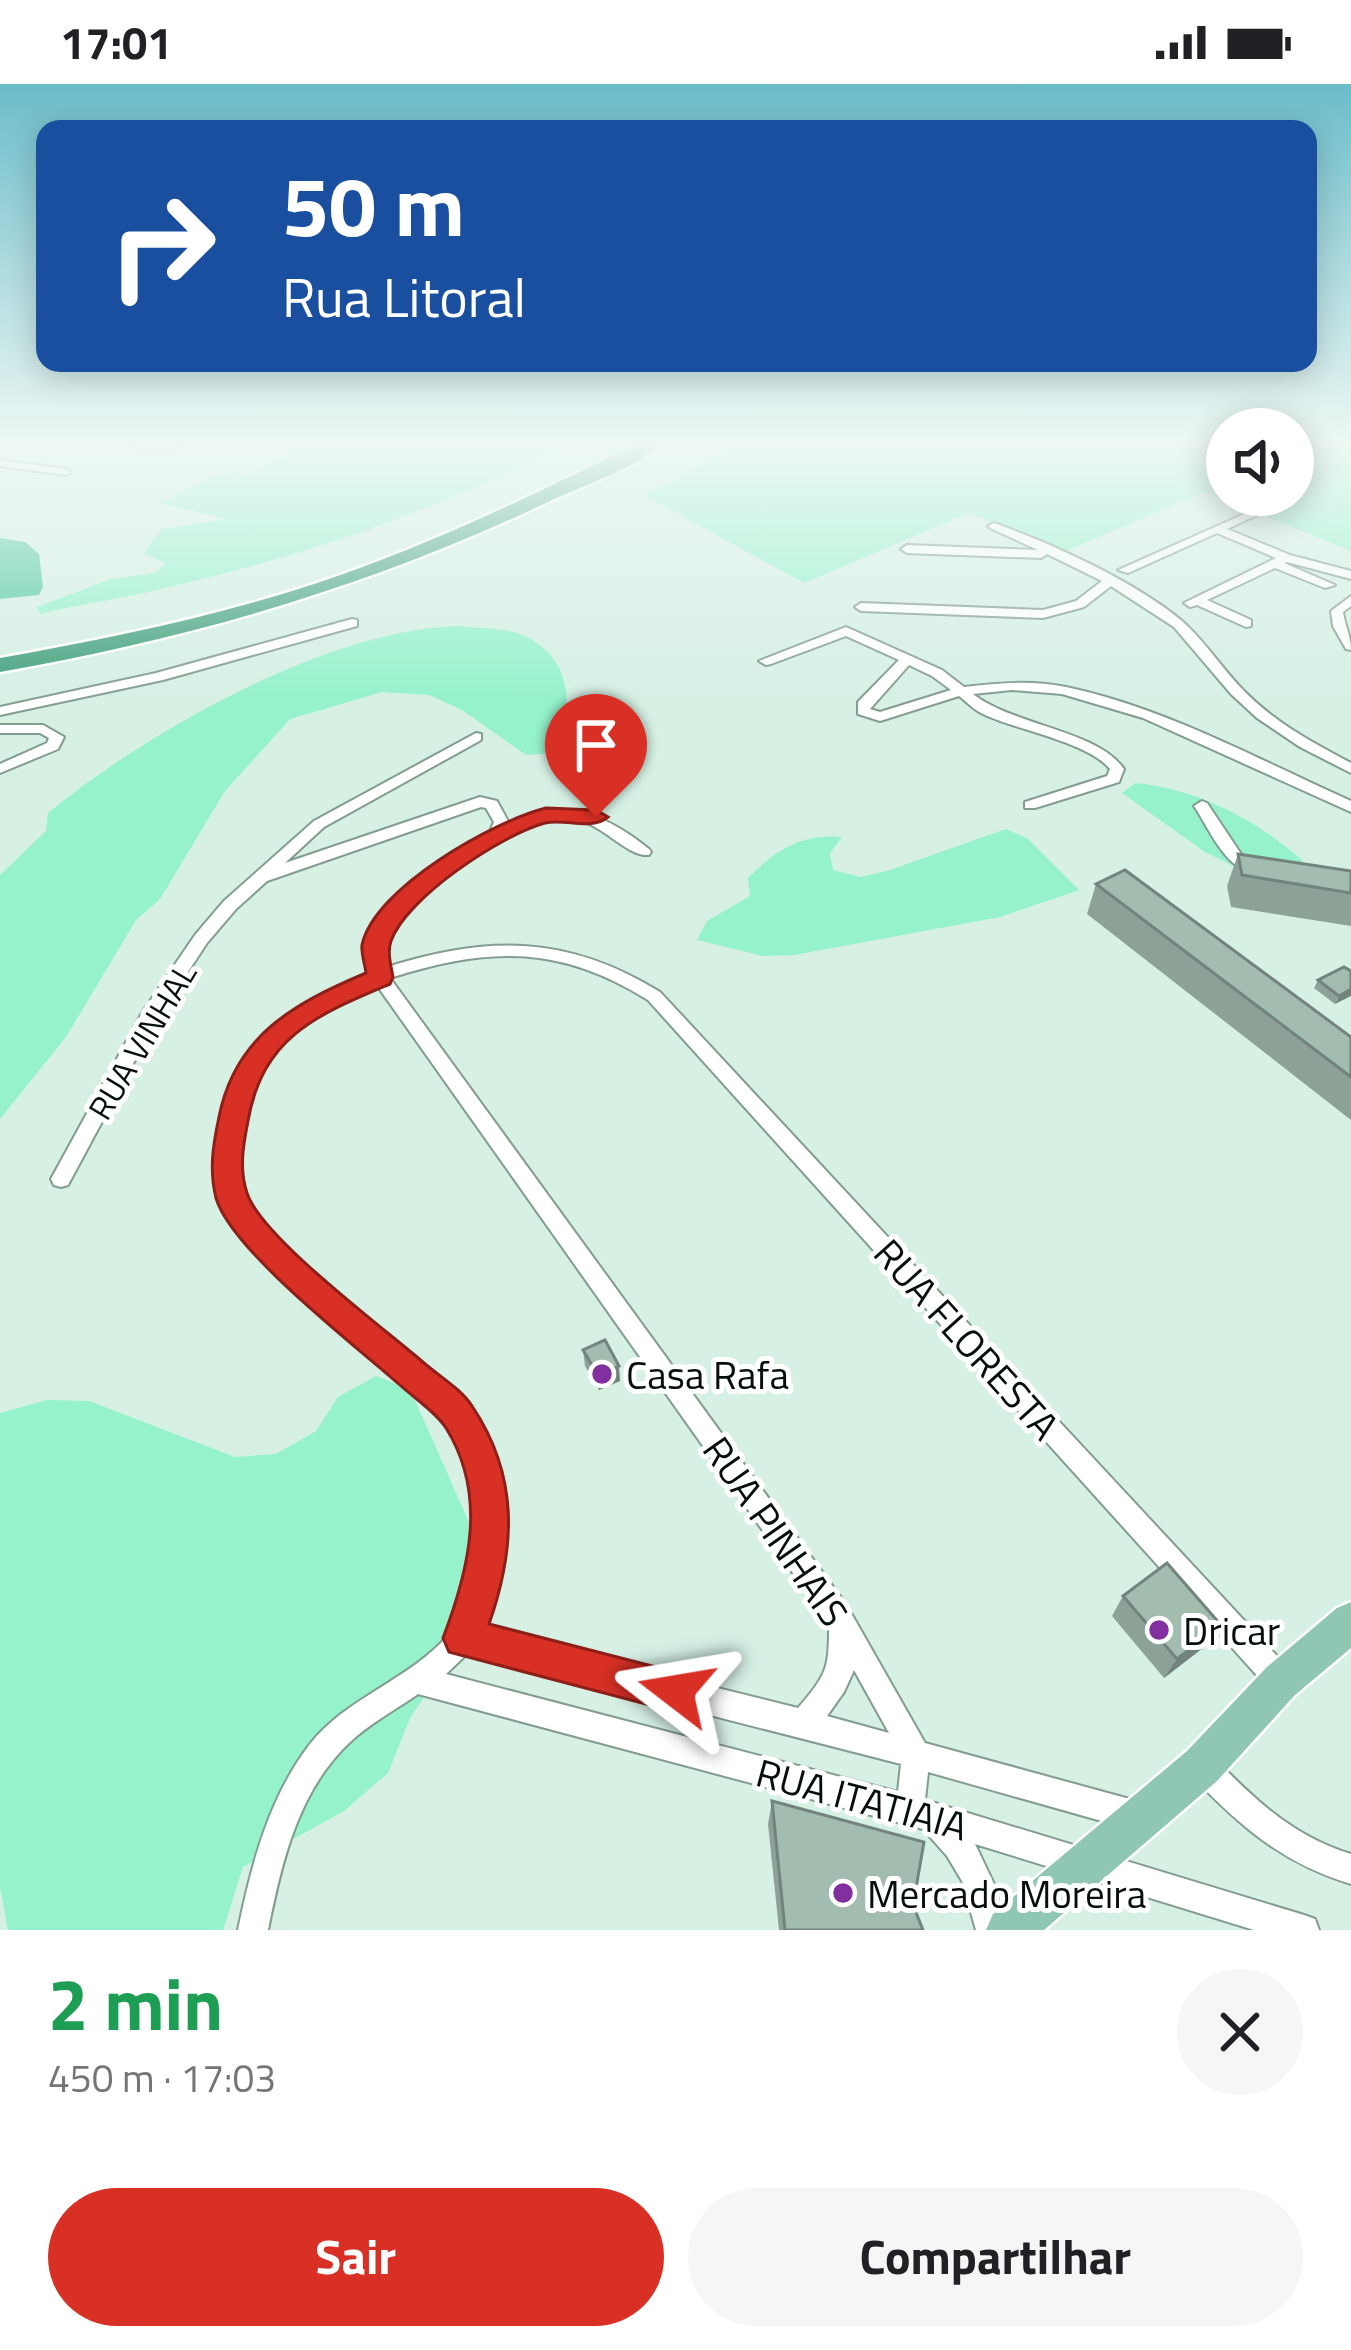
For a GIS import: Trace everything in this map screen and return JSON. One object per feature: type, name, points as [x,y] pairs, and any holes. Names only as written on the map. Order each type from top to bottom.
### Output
[{"type":"highway","points":[[0,647],[153,615],[311,572],[425,530]]},
{"type":"highway","points":[[0,665],[187,625],[365,574],[471,530]]},
{"type":"main road","points":[[1009,1930],[1202,1766],[1281,1681],[1351,1622]]},
{"type":"street","points":[[1003,530],[1109,581],[1195,638],[1234,690],[1300,742],[1351,769]]},
{"type":"street","points":[[1124,570],[1214,530]]},
{"type":"street","points":[[1219,530],[1329,585]]},
{"type":"street","points":[[908,549],[1059,555]]},
{"type":"street","points":[[1246,622],[1193,602],[1279,560],[1351,575]]},
{"type":"street","points":[[861,607],[1043,614],[1080,604],[1109,581]]},
{"type":"street","points":[[1351,600],[1337,610],[1339,626],[1351,646]]},
{"type":"street","points":[[0,711],[158,677],[352,623]]},
{"type":"street","points":[[766,661],[846,631],[937,673],[986,710],[1091,749],[1117,769],[1114,779],[1098,787],[1030,805]]},
{"type":"street","points":[[908,659],[863,705],[868,715],[880,717],[959,692],[1030,687],[1094,696],[1202,737],[1351,807]]},
{"type":"street","points":[[0,728],[43,729],[58,737],[53,746],[0,769]]},
{"type":"street","points":[[261,878],[320,824],[476,737]]},
{"type":"street","name":"RUA VINHAL","points":[[61,1179],[147,1018],[223,911],[261,878],[480,802],[491,804],[502,822],[497,833]]},
{"type":"street","points":[[1202,806],[1237,860],[1274,874]]},
{"type":"street","points":[[380,977],[375,946],[395,907],[497,833],[546,815],[575,814],[596,817],[643,852]]},
{"type":"street","name":"RUA FLORESTA","points":[[464,1638],[478,1600],[494,1524],[483,1469],[458,1415],[263,1242],[232,1200],[226,1158],[239,1089],[258,1055],[281,1028],[316,1005],[380,977],[474,952],[526,950],[611,968],[654,996],[1281,1681]]},
{"type":"street","name":"RUA PINHAIS","points":[[380,977],[838,1615],[916,1754]]},
{"type":"street","points":[[803,1723],[837,1683],[846,1651],[838,1615]]},
{"type":"street","points":[[253,1930],[261,1886],[295,1797],[314,1763],[340,1733],[415,1681],[464,1638]]},
{"type":"street","name":"RUA ITATIAIA","points":[[464,1638],[803,1723],[1143,1817]]},
{"type":"street","name":"RUA ITATIAIA","points":[[415,1681],[918,1812],[1304,1930]]},
{"type":"street","points":[[916,1754],[918,1812],[956,1838],[975,1867],[991,1930]]},
{"type":"street","points":[[1202,1766],[1249,1814],[1313,1860],[1351,1869]]},
{"type":"shaded area","points":[[161,530],[365,530],[262,563],[40,614],[37,607],[111,579],[154,573],[166,564],[144,553]]},
{"type":"shaded area","points":[[707,530],[929,530],[804,583]]},
{"type":"shaded area","points":[[1011,530],[1115,530],[1064,552]]},
{"type":"shaded area","points":[[1299,530],[1351,530],[1351,551]]},
{"type":"shaded area","points":[[0,538],[25,542],[39,554],[43,587],[39,595],[0,599]]},
{"type":"shaded area","points":[[460,626],[519,634],[554,659],[567,705],[554,753],[526,755],[462,710],[429,695],[382,692],[290,719],[225,791],[160,899],[136,920],[66,1037],[0,1119],[0,875],[46,831],[48,813],[188,718],[299,664],[409,631]]},
{"type":"shaded area","points":[[1135,783],[1203,799],[1245,819],[1302,860],[1303,878],[1262,880],[1205,852],[1122,793]]},
{"type":"shaded area","points":[[1006,829],[1028,839],[1079,890],[1000,917],[794,955],[763,956],[697,940],[707,921],[750,896],[748,878],[758,868],[802,841],[842,837],[830,853],[833,870],[860,877]]},
{"type":"shaded area","points":[[376,1376],[410,1389],[472,1529],[474,1575],[445,1666],[410,1718],[388,1773],[344,1811],[243,1867],[223,1930],[8,1930],[0,1887],[0,1413],[47,1400],[89,1401],[235,1457],[276,1454],[316,1431],[338,1397]]},
{"type":"building","points":[[1238,854],[1351,871],[1351,893],[1242,875]]},
{"type":"building","points":[[1125,870],[1351,1037],[1351,1077],[1096,884]]},
{"type":"building","points":[[1344,967],[1351,971],[1351,989],[1339,996],[1318,980]]},
{"type":"building","points":[[605,1340],[619,1366],[598,1375],[583,1350]]},
{"type":"building","points":[[1167,1563],[1221,1625],[1177,1659],[1123,1596]]},
{"type":"building","name":"Mercado Moreira","points":[[772,1801],[924,1842],[913,1905],[923,1930],[785,1930]]},
{"type":"place","name":"Casa Rafa","points":[[602,1374]]},
{"type":"place","name":"Dricar","points":[[1159,1630]]},
{"type":"place","name":"Mercado Moreira","points":[[843,1893]]},
{"type":"route","points":[[596,817],[546,815],[497,833],[395,907],[375,946],[374,963],[380,977],[316,1005],[281,1028],[258,1055],[239,1089],[226,1158],[232,1200],[263,1242],[458,1415],[483,1469],[494,1524],[478,1600],[464,1638],[676,1691]]}]
